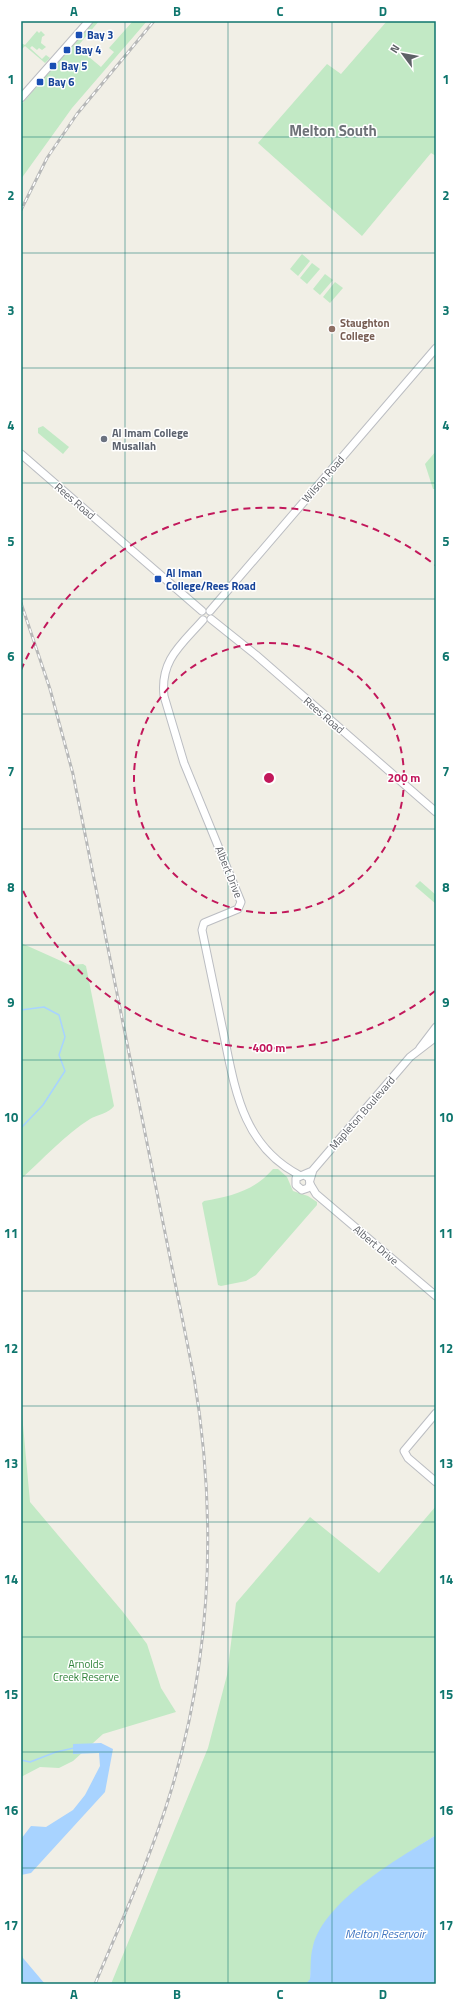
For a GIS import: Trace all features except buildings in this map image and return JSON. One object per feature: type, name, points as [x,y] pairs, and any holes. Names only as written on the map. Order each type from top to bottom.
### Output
[{"type":"street","points":[[21,98],[89,21]]},
{"type":"street","name":"Wilson Road","points":[[210,611],[436,348]]},
{"type":"street","name":"Rees Road","points":[[21,454],[202,611]]},
{"type":"street","points":[[205,609],[210,611],[212,614],[211,619],[208,621],[203,620],[200,617],[202,611],[205,609]]},
{"type":"street","name":"Rees Road","points":[[211,619],[256,655],[436,812]]},
{"type":"street","name":"Albert Drive","points":[[203,620],[167,664],[163,685],[164,696],[184,763],[241,902],[238,909],[206,922],[202,926],[236,1092],[246,1120],[256,1137],[272,1156],[290,1171],[304,1175]]},
{"type":"street","name":"Mapleton Boulevard","points":[[419,1050],[436,1027]]},
{"type":"street","name":"Mapleton Boulevard","points":[[304,1175],[410,1057],[436,1037]]},
{"type":"street","points":[[304,1175],[309,1185],[298,1188],[304,1175]]},
{"type":"street","name":"Albert Drive","points":[[309,1185],[316,1194],[436,1296]]},
{"type":"street","points":[[436,1413],[404,1452],[408,1458],[436,1482]]},
{"type":"green space","points":[[93,21],[99,21],[77,47],[101,67],[114,52],[109,48],[133,21],[147,21],[72,108],[21,179],[21,105]]},
{"type":"green space","points":[[387,21],[436,21],[436,156],[431,153],[362,236],[258,143],[327,64],[341,74]]},
{"type":"green space","points":[[37,31],[39,33],[41,31],[45,35],[42,37],[41,43],[46,47],[42,50],[39,48],[37,50],[32,46],[30,48],[42,59],[46,55],[50,58],[45,63],[25,46],[21,50],[21,43],[25,45]]},
{"type":"green space","points":[[302,254],[310,261],[298,276],[290,269]]},
{"type":"green space","points":[[312,263],[320,269],[307,284],[300,278]]},
{"type":"green space","points":[[325,274],[333,280],[320,295],[313,289]]},
{"type":"green space","points":[[335,282],[343,288],[330,303],[323,297]]},
{"type":"green space","points":[[43,426],[69,447],[63,454],[38,433],[38,428]]},
{"type":"green space","points":[[436,451],[436,489],[433,489],[425,464]]},
{"type":"green space","points":[[420,881],[436,895],[436,904],[415,886]]},
{"type":"green space","points":[[21,943],[70,965],[83,964],[86,966],[114,1106],[106,1112],[90,1119],[72,1132],[21,1179]]},
{"type":"green space","points":[[273,1169],[278,1169],[287,1177],[293,1191],[308,1196],[317,1202],[317,1205],[256,1275],[246,1281],[221,1286],[218,1285],[202,1203],[204,1201],[224,1197],[242,1191],[258,1183]]},
{"type":"green space","name":"Arnolds Creek Reserve","points":[[21,1403],[30,1502],[123,1612],[147,1644],[161,1688],[176,1712],[103,1734],[73,1761],[59,1768],[40,1767],[21,1777]]},
{"type":"green space","points":[[436,1506],[436,1835],[390,1865],[313,1946],[310,1980],[306,1984],[111,1984],[208,1748],[227,1675],[236,1603],[310,1517],[379,1573]]},
{"type":"water","points":[[101,1743],[113,1749],[105,1792],[31,1873],[21,1875],[21,1839],[31,1826],[46,1827],[73,1810],[85,1795],[100,1766],[99,1753],[73,1754],[73,1744]]},
{"type":"water","name":"Melton Reservoir","points":[[436,1835],[436,1984],[306,1984],[310,1979],[313,1946],[320,1929],[332,1913],[347,1897],[365,1882],[402,1856]]},
{"type":"water","points":[[21,1953],[23,1958],[45,1984],[21,1984]]},
{"type":"waterway","points":[[21,1010],[44,1007],[59,1015],[65,1037],[59,1055],[65,1071],[43,1105],[21,1128]]},
{"type":"waterway","points":[[21,1760],[30,1762],[56,1752],[74,1748]]},
{"type":"railway","points":[[21,210],[47,158],[77,114],[154,21]]},
{"type":"railway","points":[[21,603],[50,689],[73,774],[194,1377],[206,1481],[208,1533],[202,1637],[195,1689],[185,1740],[163,1816],[136,1888],[95,1984]]},
{"type":"place","name":"Bay 3","points":[[79,35]]},
{"type":"place","name":"Bay 4","points":[[67,50]]},
{"type":"place","name":"Bay 5","points":[[53,66]]},
{"type":"place","name":"Bay 6","points":[[40,82]]},
{"type":"place","name":"Staughton College","points":[[332,329]]},
{"type":"place","name":"Al Imam College Musallah","points":[[104,439]]},
{"type":"place","name":"Al Iman College/Rees Road","points":[[158,579]]},
{"type":"district","name":"Melton South","points":[[333,130]]}]
